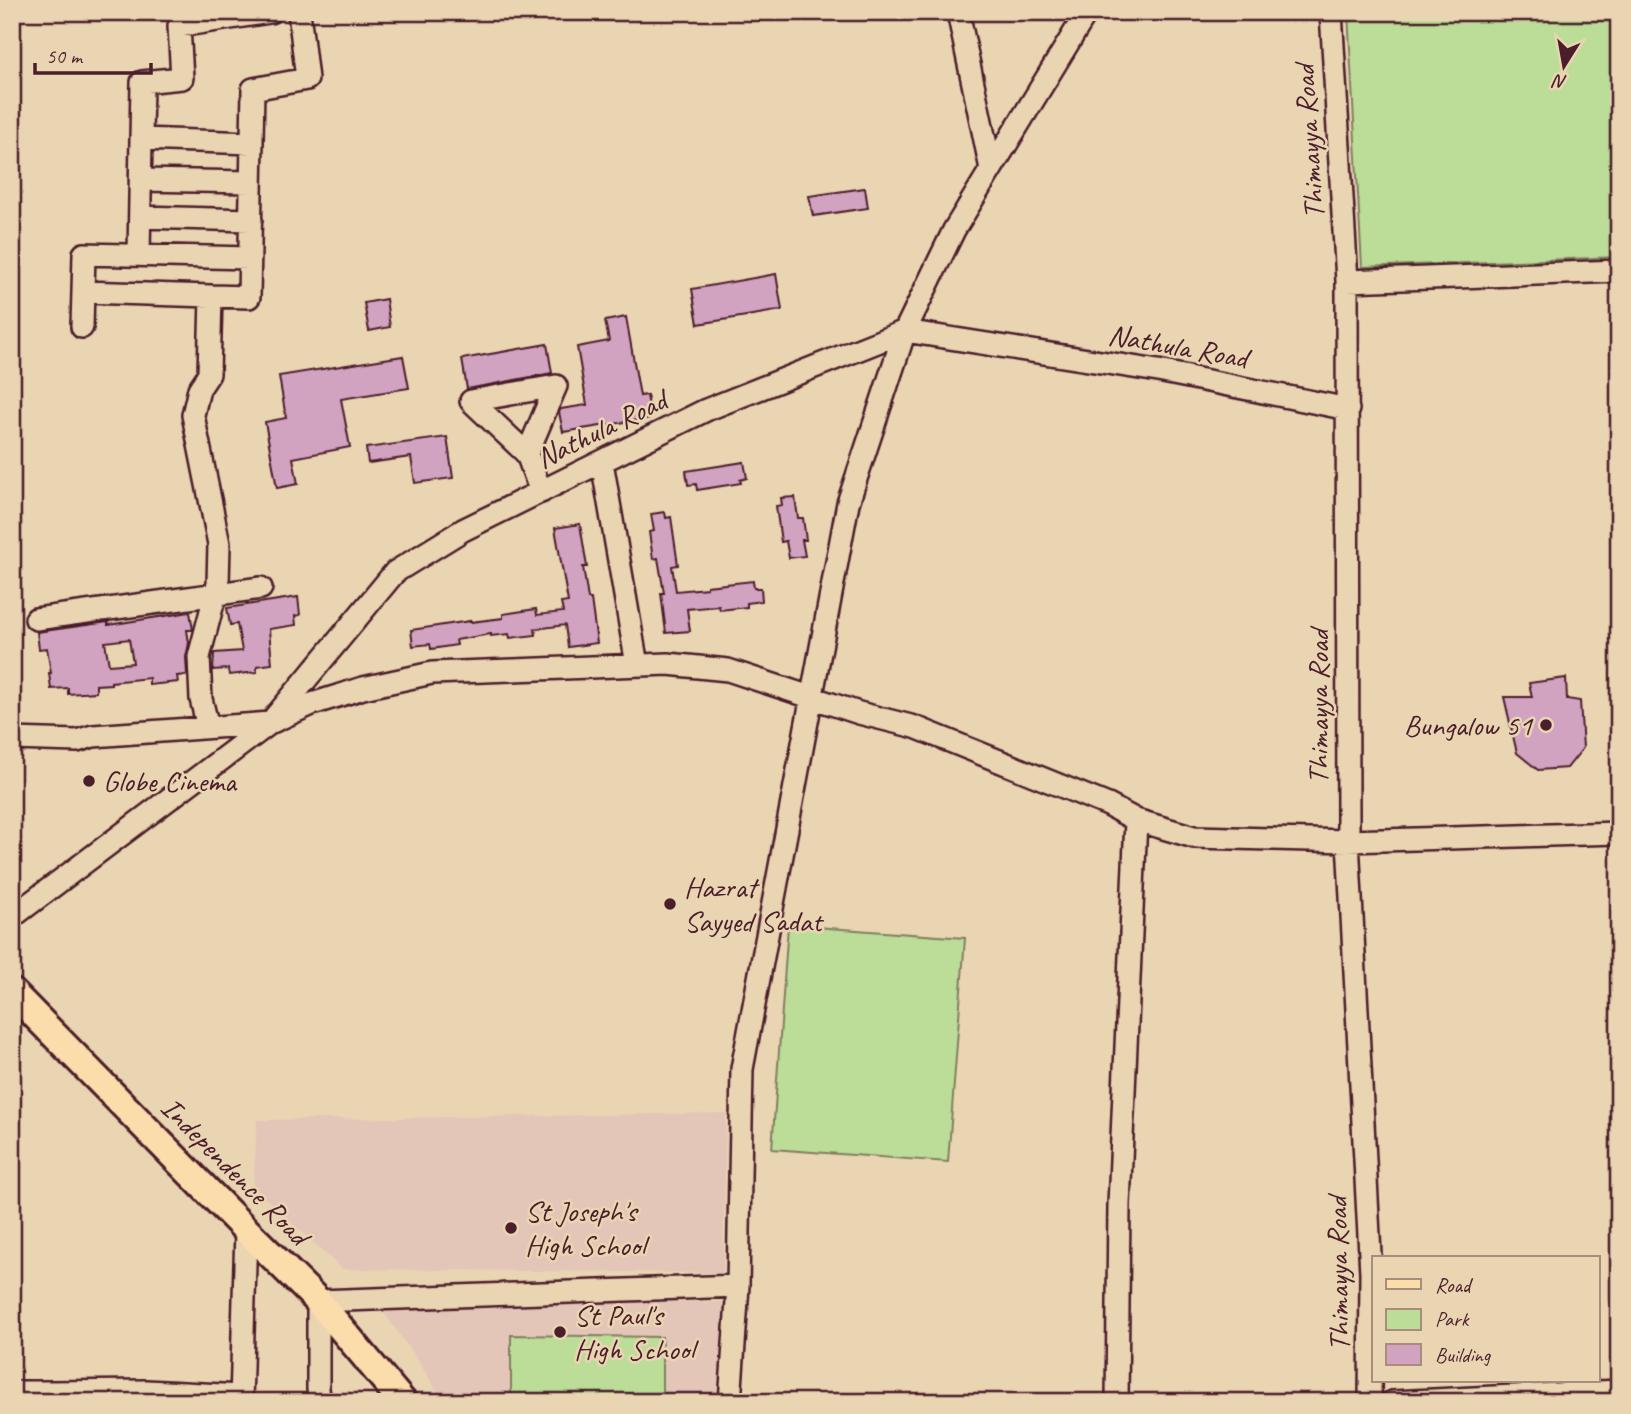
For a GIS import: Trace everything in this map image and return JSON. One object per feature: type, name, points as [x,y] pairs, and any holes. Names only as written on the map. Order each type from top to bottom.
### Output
[{"type":"main road","name":"Independence Road","points":[[12,992],[318,1301],[403,1402]]},
{"type":"street","points":[[139,256],[142,82],[183,78],[179,26],[270,12]]},
{"type":"street","points":[[83,292],[249,297],[253,89],[307,79],[299,12]]},
{"type":"street","points":[[958,12],[991,169]]},
{"type":"street","points":[[730,1402],[738,1286],[742,1069],[848,503],[905,331],[954,230],[1087,12]]},
{"type":"street","name":"Thimayya Road","points":[[1331,12],[1348,281],[1348,841],[1371,1273],[1370,1402]]},
{"type":"street","points":[[141,139],[252,143]]},
{"type":"street","points":[[141,180],[251,182]]},
{"type":"street","points":[[140,217],[251,220]]},
{"type":"street","points":[[82,327],[84,254],[250,258]]},
{"type":"street","points":[[1348,281],[1619,271]]},
{"type":"street","points":[[208,727],[201,699],[199,657],[218,583],[219,544],[193,415],[198,389],[209,374],[211,296]]},
{"type":"street","name":"Nathula Road","points":[[12,917],[270,723],[395,572],[463,530],[706,410],[905,331],[1158,371],[1349,409]]},
{"type":"street","points":[[527,454],[541,492]]},
{"type":"street","points":[[602,462],[637,665]]},
{"type":"street","points":[[36,619],[261,588]]},
{"type":"street","points":[[12,738],[77,741],[93,736],[270,723],[312,704],[363,688],[432,673],[668,664],[728,670],[859,713],[915,727],[1108,805],[1136,820],[1194,837],[1348,841],[1619,833]]},
{"type":"street","points":[[1117,1402],[1119,1205],[1136,820]]},
{"type":"street","points":[[12,1392],[49,1397],[146,1391],[241,1399],[246,1230]]},
{"type":"street","points":[[320,1402],[318,1301],[738,1286]]},
{"type":"street","points":[[1392,1402],[1619,1391]]},
{"type":"shaded area","name":"St Joseph's High School","points":[[726,1113],[723,1273],[342,1269],[253,1187],[257,1120]]},
{"type":"shaded area","name":"St Paul's High School","points":[[373,1297],[724,1302],[716,1402],[444,1402]]},
{"type":"green space","points":[[1348,12],[1619,12],[1619,257],[1362,267]]},
{"type":"green space","points":[[788,925],[965,938],[948,1162],[772,1149]]},
{"type":"green space","points":[[511,1335],[662,1337],[662,1402],[511,1402]]},
{"type":"building","points":[[865,188],[868,208],[813,216],[809,196]]},
{"type":"building","points":[[776,274],[782,310],[698,324],[692,289]]},
{"type":"building","points":[[386,299],[390,327],[369,331],[364,303]]},
{"type":"building","points":[[626,317],[640,396],[647,395],[651,418],[563,432],[559,412],[561,409],[587,405],[577,347],[609,341],[605,321]]},
{"type":"building","points":[[547,344],[552,373],[467,389],[462,359]]},
{"type":"building","points":[[403,356],[409,388],[341,399],[350,447],[293,458],[298,484],[277,488],[265,422],[286,418],[279,376]]},
{"type":"building","points":[[447,437],[453,478],[415,483],[411,457],[368,463],[366,448]]},
{"type":"building","points":[[744,462],[747,478],[740,480],[741,483],[697,490],[696,484],[688,485],[686,471]]},
{"type":"building","points":[[795,497],[798,518],[803,518],[806,540],[802,540],[805,556],[789,558],[786,541],[781,542],[776,506],[782,505],[781,498]]},
{"type":"building","points":[[665,512],[666,518],[671,517],[678,565],[672,566],[676,591],[753,581],[754,588],[761,588],[762,601],[747,603],[747,607],[720,610],[719,606],[687,609],[690,631],[666,633],[661,593],[664,593],[658,558],[653,559],[649,532],[654,531],[651,514]]},
{"type":"building","points":[[580,524],[587,567],[583,567],[597,643],[568,647],[565,625],[535,629],[536,635],[510,638],[509,634],[491,634],[456,640],[457,645],[431,649],[430,644],[413,646],[411,630],[503,618],[503,614],[536,609],[537,615],[563,612],[561,603],[568,602],[555,528]]},
{"type":"building","points":[[298,597],[300,615],[295,616],[296,625],[269,629],[272,664],[257,666],[257,672],[229,675],[228,669],[213,670],[214,653],[242,651],[237,624],[230,625],[227,608]]},
{"type":"building","points":[[190,612],[193,630],[187,630],[187,675],[177,676],[178,682],[149,685],[149,678],[111,682],[96,685],[96,692],[68,694],[68,688],[51,689],[47,648],[39,649],[37,632],[108,622],[108,625]],"holes":[[[129,639],[133,663],[109,665],[105,642]]]},
{"type":"building","name":"Bungalow 51","points":[[1566,678],[1567,699],[1580,701],[1583,748],[1567,768],[1538,770],[1517,753],[1504,697],[1532,697],[1529,683]]},
{"type":"place","name":"Bungalow 51","points":[[1546,725]]},
{"type":"place","name":"Globe Cinema","points":[[89,781]]},
{"type":"place","name":"Hazrat Sayyed Sadat","points":[[670,904]]},
{"type":"place","name":"St Joseph's High School","points":[[511,1228]]},
{"type":"place","name":"St Paul's High School","points":[[560,1332]]}]
